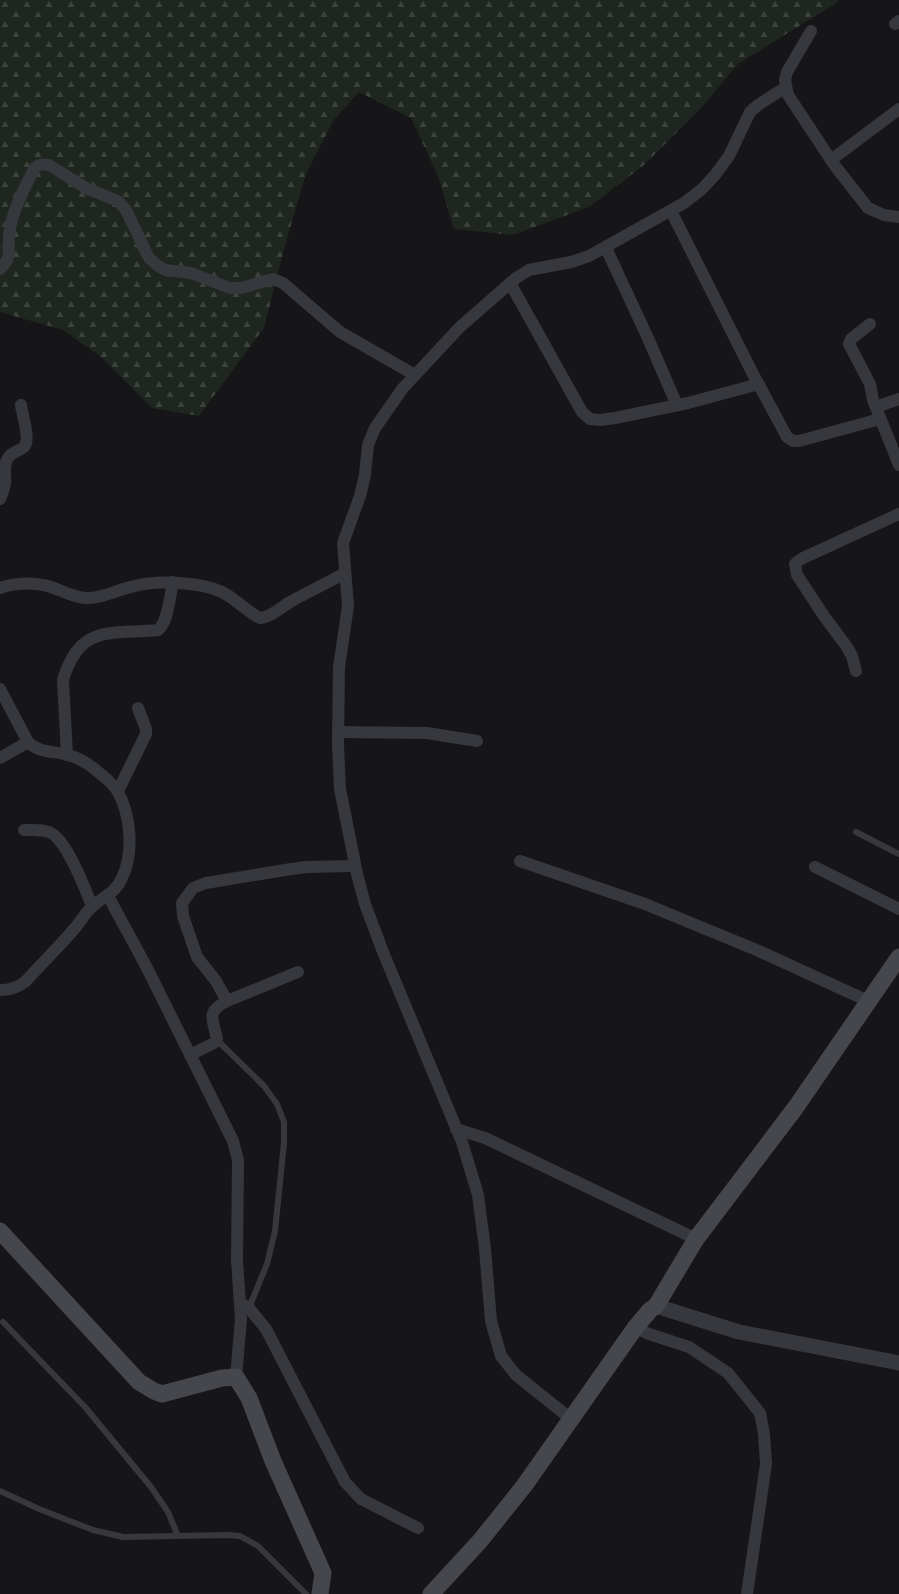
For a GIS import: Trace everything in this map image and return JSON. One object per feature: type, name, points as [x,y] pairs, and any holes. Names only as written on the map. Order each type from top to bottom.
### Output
[{"type":"main road","points":[[431,1594],[480,1541],[514,1499],[635,1328],[650,1310],[656,1306],[696,1239],[796,1107],[899,957]]},
{"type":"main road","points":[[0,1231],[139,1382],[162,1394],[222,1378],[236,1378],[249,1398],[273,1461],[323,1573],[320,1594]]},
{"type":"street","points":[[811,30],[786,72],[786,87],[788,95],[831,160],[868,208],[884,214],[899,217]]},
{"type":"street","points":[[572,1419],[516,1375],[501,1356],[491,1321],[485,1249],[478,1195],[462,1142],[383,952],[365,904],[355,866],[340,789],[338,732],[339,667],[348,606],[343,542],[360,496],[371,436],[375,428],[403,388],[460,327],[510,283],[529,270],[571,262],[589,256],[606,248],[684,203],[701,190],[715,175],[729,156],[750,112],[786,87]]},
{"type":"street","points":[[831,160],[899,109]]},
{"type":"street","points":[[0,270],[9,258],[9,236],[16,207],[34,169],[38,165],[49,165],[88,189],[118,201],[126,210],[149,258],[165,270],[191,273],[230,288],[241,288],[273,279],[283,283],[340,332],[415,375]]},
{"type":"street","points":[[670,211],[787,437],[793,441],[880,418]]},
{"type":"street","points":[[606,248],[677,405]]},
{"type":"street","points":[[510,283],[582,412],[590,419],[600,420],[615,418],[677,405],[759,384]]},
{"type":"street","points":[[870,324],[851,339],[849,344],[870,384],[871,394],[899,465]]},
{"type":"street","points":[[876,407],[899,399]]},
{"type":"street","points":[[0,499],[5,485],[3,474],[7,458],[10,454],[24,446],[26,443],[27,435],[20,404]]},
{"type":"street","points":[[856,672],[852,656],[847,647],[824,616],[797,575],[795,564],[803,558],[899,514]]},
{"type":"street","points":[[0,588],[38,584],[52,587],[78,598],[88,598],[136,585],[173,582],[204,587],[221,592],[260,618],[345,573]]},
{"type":"street","points":[[67,755],[64,680],[66,671],[77,651],[84,643],[93,637],[106,633],[158,630],[162,627],[165,621],[173,582]]},
{"type":"street","points":[[0,689],[28,742],[33,747],[38,750],[67,755],[82,760],[96,769],[118,791],[124,808],[129,847],[127,863],[122,878],[116,888],[108,896],[92,906],[76,927],[25,982],[10,990],[0,990]]},
{"type":"street","points":[[118,791],[146,734],[146,729],[138,708]]},
{"type":"street","points":[[338,732],[427,733],[477,741]]},
{"type":"street","points":[[0,758],[28,742]]},
{"type":"street","points":[[24,830],[48,831],[53,834],[65,848],[75,866],[92,906]]},
{"type":"street","points":[[520,861],[645,904],[759,951],[868,1001]]},
{"type":"street","points":[[227,1001],[216,981],[197,957],[183,916],[182,903],[193,888],[206,883],[306,867],[355,866]]},
{"type":"street","points":[[815,867],[899,909]]},
{"type":"street","points":[[108,896],[146,966],[233,1141],[238,1160],[237,1260],[244,1306],[241,1319],[236,1378]]},
{"type":"street","points":[[190,1055],[217,1040],[212,1016],[212,1011],[216,1007],[227,1001],[298,972]]},
{"type":"street","points":[[456,1129],[485,1138],[696,1239]]},
{"type":"street","points":[[244,1306],[266,1329],[345,1482],[361,1499],[418,1528]]},
{"type":"street","points":[[656,1306],[739,1332],[899,1363]]},
{"type":"street","points":[[635,1328],[689,1347],[728,1373],[760,1413],[764,1434],[766,1464],[747,1594]]},
{"type":"lane","points":[[856,832],[899,854]]},
{"type":"lane","points":[[217,1040],[264,1086],[276,1104],[284,1122],[284,1143],[275,1231],[267,1264],[244,1306]]},
{"type":"lane","points":[[3,1322],[84,1407],[151,1487],[168,1512],[178,1536]]},
{"type":"lane","points":[[0,1492],[93,1530],[122,1537],[240,1536],[258,1546],[306,1594]]},
{"type":"green space","points":[[0,0],[838,0],[838,2],[738,64],[700,109],[644,165],[589,207],[513,235],[454,229],[438,176],[411,118],[359,92],[333,121],[305,176],[264,328],[199,416],[152,408],[101,357],[63,330],[0,312]]}]
